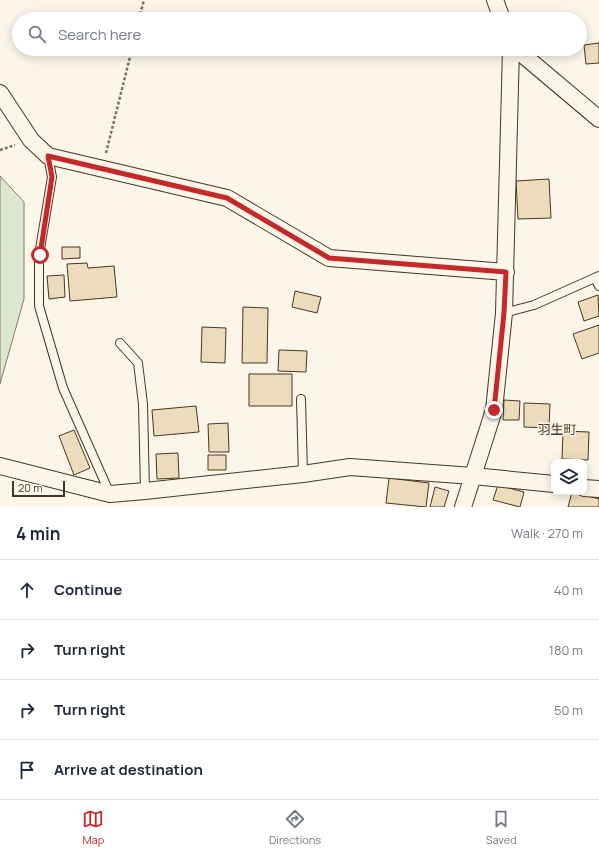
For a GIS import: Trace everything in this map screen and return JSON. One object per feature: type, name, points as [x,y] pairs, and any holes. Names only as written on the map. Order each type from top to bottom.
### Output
[{"type":"street","points":[[495,0],[499,12]]},
{"type":"street","points":[[463,507],[494,410],[504,313],[506,272],[511,56]]},
{"type":"street","points":[[524,56],[599,119]]},
{"type":"street","points":[[0,93],[31,140],[48,156],[227,198],[329,258],[506,272]]},
{"type":"street","points":[[0,466],[109,500],[145,491],[303,474],[350,467],[473,476],[551,484]]},
{"type":"street","points":[[587,488],[599,489]]},
{"type":"lane","points":[[48,156],[52,177],[40,255],[40,306],[63,388],[109,500]]},
{"type":"lane","points":[[504,313],[534,305],[598,280]]},
{"type":"lane","points":[[120,343],[138,363],[143,404],[145,491]]},
{"type":"lane","points":[[301,399],[303,474]]},
{"type":"path","points":[[141,12],[144,0]]},
{"type":"path","points":[[102,169],[130,56]]},
{"type":"green space","points":[[0,176],[24,202],[24,299],[0,384]]},
{"type":"building","points":[[599,43],[599,63],[586,64],[585,56],[587,56],[587,45]]},
{"type":"building","points":[[549,179],[551,218],[518,219],[516,181]]},
{"type":"building","points":[[62,247],[80,247],[80,258],[62,259]]},
{"type":"building","points":[[87,263],[88,268],[114,266],[117,297],[70,301],[67,264]]},
{"type":"building","points":[[64,275],[65,297],[49,299],[47,276]]},
{"type":"building","points":[[295,291],[321,297],[317,313],[292,307]]},
{"type":"building","points":[[598,295],[599,316],[584,321],[578,302]]},
{"type":"building","points":[[243,307],[268,308],[267,363],[242,363]]},
{"type":"building","points":[[599,325],[599,353],[582,359],[573,334]]},
{"type":"building","points":[[202,327],[226,328],[225,363],[201,362]]},
{"type":"building","points":[[279,350],[307,351],[306,372],[278,371]]},
{"type":"building","points":[[249,374],[292,374],[292,406],[249,406]]},
{"type":"building","points":[[504,400],[520,401],[519,420],[503,420]]},
{"type":"building","points":[[524,403],[550,404],[549,428],[524,427]]},
{"type":"building","points":[[196,406],[199,432],[154,436],[152,410]]},
{"type":"building","points":[[228,423],[229,452],[209,452],[208,424]]},
{"type":"building","points":[[74,430],[90,468],[74,475],[59,436]]},
{"type":"building","points":[[563,431],[589,432],[588,460],[562,459]]},
{"type":"building","points":[[178,453],[179,478],[157,479],[156,454]]},
{"type":"building","points":[[208,455],[226,455],[226,470],[208,470]]},
{"type":"building","points":[[389,478],[429,483],[426,507],[386,503]]},
{"type":"building","points":[[498,485],[524,492],[520,507],[493,500]]},
{"type":"building","points":[[435,487],[449,491],[444,507],[430,507]]},
{"type":"building","points":[[571,495],[584,495],[599,499],[599,507],[568,507]]},
{"type":"district","name":"羽生町","points":[[557,429]]},
{"type":"route","points":[[40,255],[52,177],[48,156],[227,198],[329,258],[506,272],[504,313],[494,410]]}]
